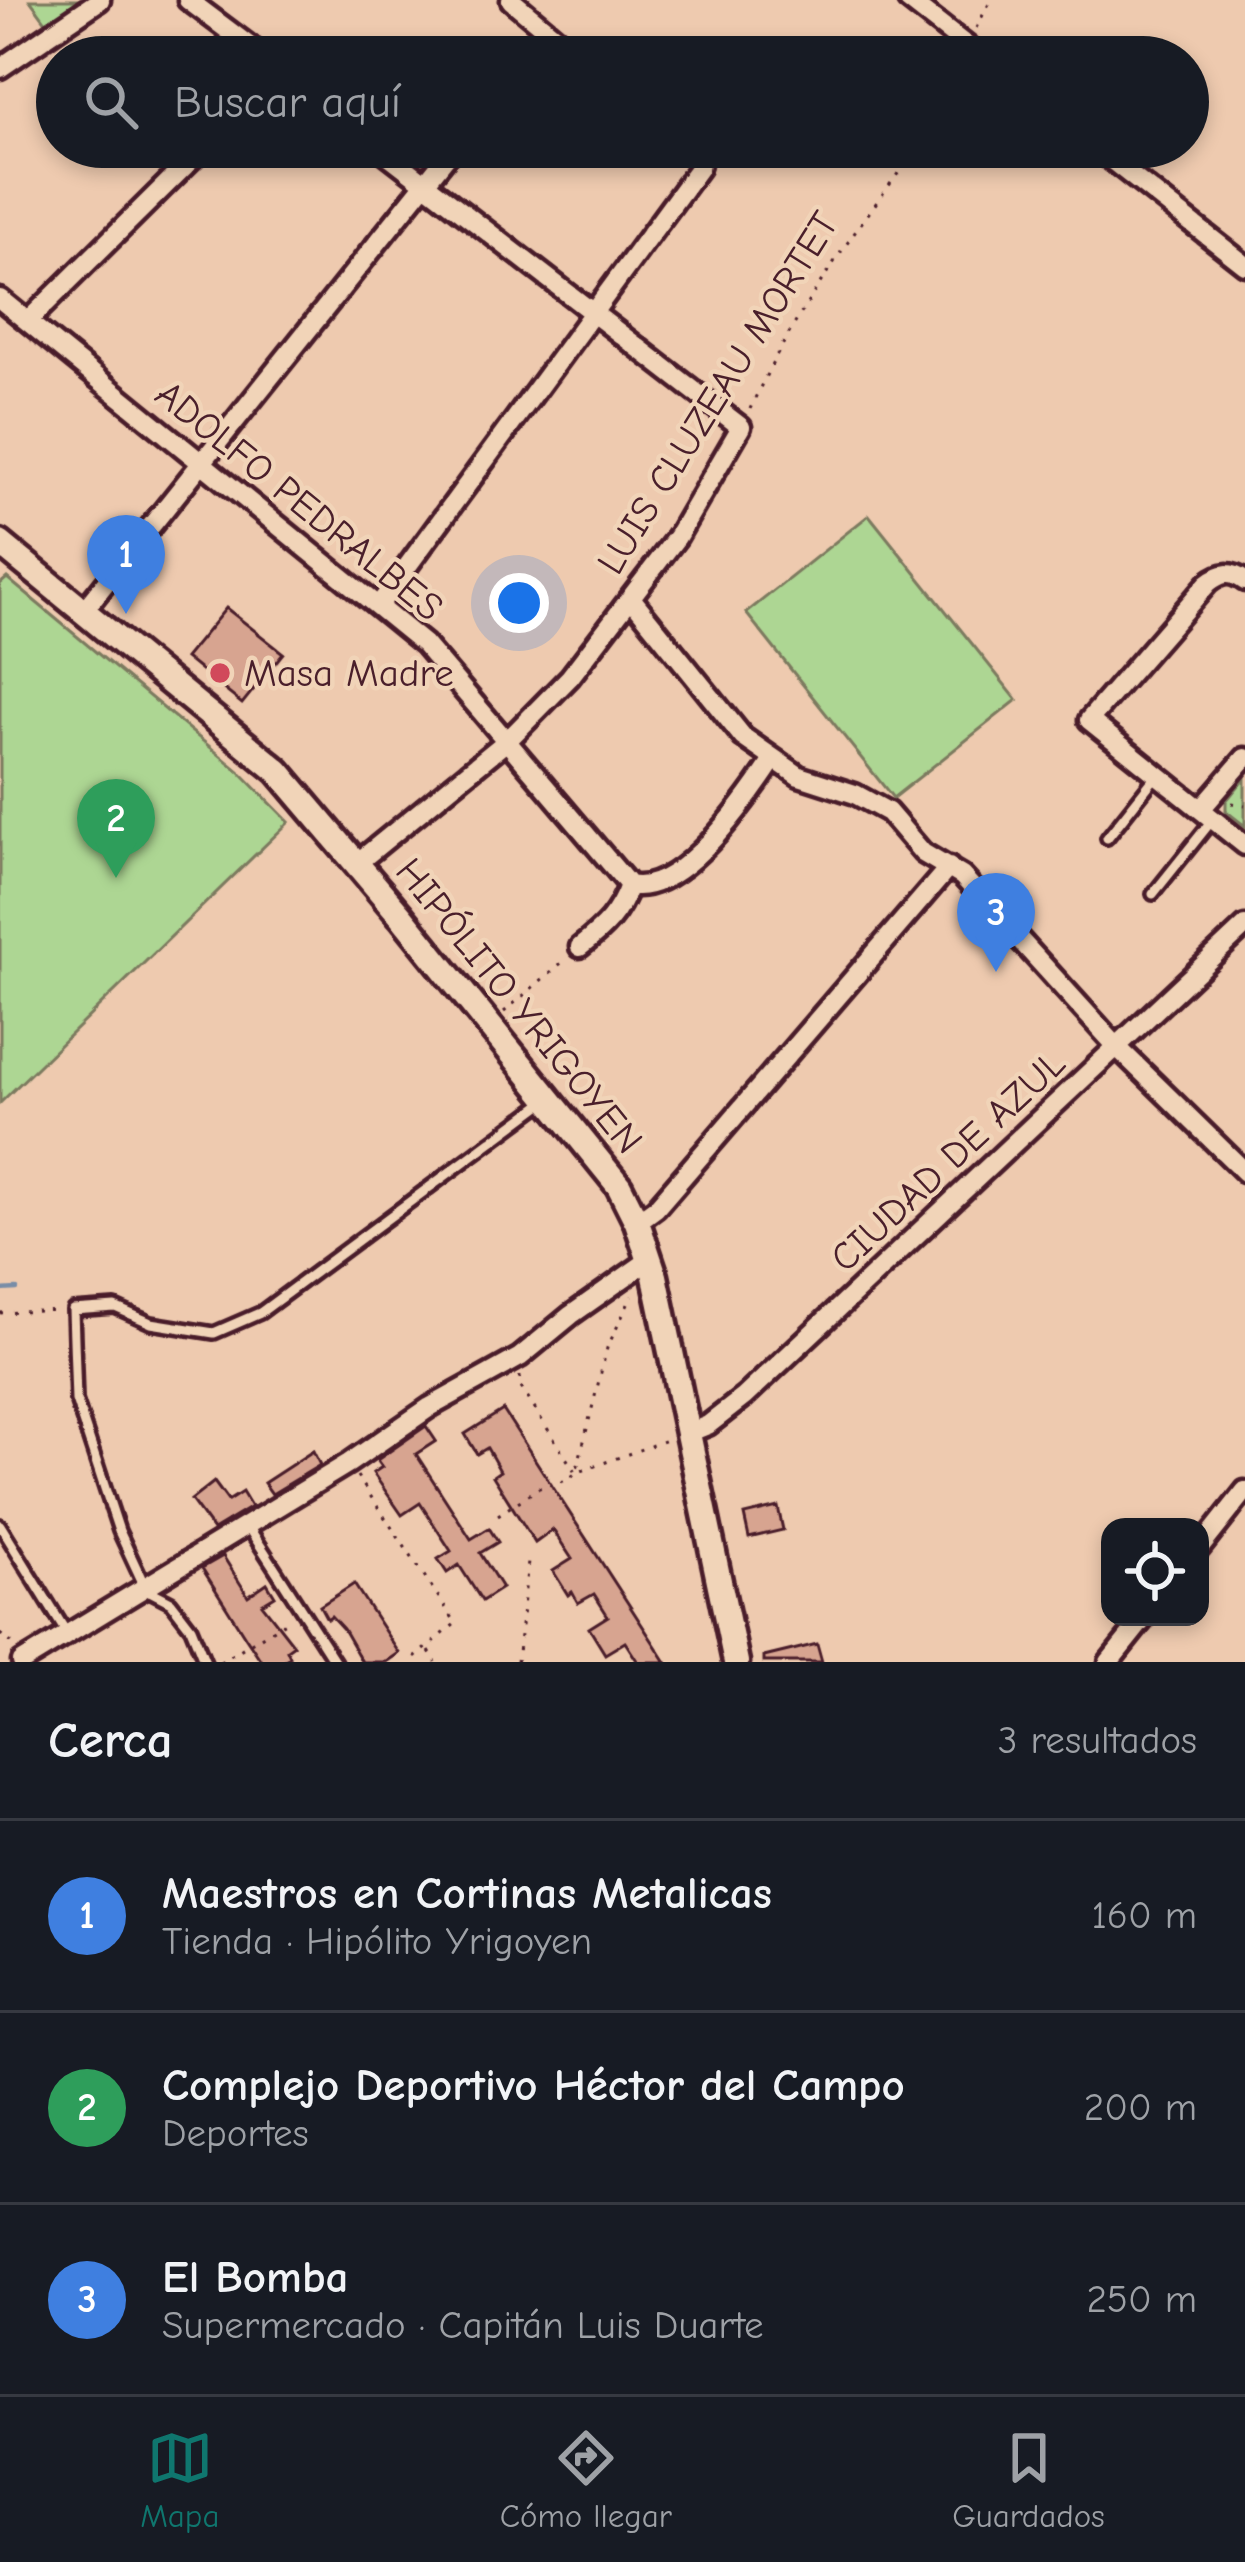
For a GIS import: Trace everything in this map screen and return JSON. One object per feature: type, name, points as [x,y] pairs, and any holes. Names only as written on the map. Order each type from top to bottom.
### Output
[{"type":"street","points":[[47,36],[100,0]]},
{"type":"street","points":[[188,0],[236,36]]},
{"type":"street","points":[[511,0],[552,36]]},
{"type":"street","points":[[908,0],[954,36]]},
{"type":"street","points":[[542,36],[546,31]]},
{"type":"street","points":[[0,68],[36,44]]},
{"type":"street","points":[[28,321],[183,168]]},
{"type":"street","points":[[404,168],[741,427]]},
{"type":"street","points":[[84,610],[437,168]]},
{"type":"street","points":[[379,605],[699,168]]},
{"type":"street","points":[[1122,168],[1245,265]]},
{"type":"street","name":"ADOLFO PEDRALBES","points":[[0,299],[379,605],[443,664],[629,885]]},
{"type":"street","name":"LUIS CLUZEAU MORTET","points":[[357,862],[508,740],[570,677],[677,537],[741,427]]},
{"type":"street","name":"HIPÓLITO YRIGOYEN","points":[[0,543],[256,749],[357,862],[609,1172],[637,1222],[642,1265],[688,1433],[736,1662]]},
{"type":"street","points":[[1245,581],[1230,573],[1220,574],[1089,721],[1245,845]]},
{"type":"street","points":[[631,598],[743,736],[799,776],[873,801],[901,824],[923,853],[962,876],[1118,1048],[1245,1172]]},
{"type":"street","points":[[1207,814],[1245,758]]},
{"type":"street","points":[[580,947],[609,924],[629,885],[653,886],[696,854],[741,806],[773,760]]},
{"type":"street","points":[[637,1222],[656,1208],[949,867]]},
{"type":"street","name":"CIUDAD DE AZUL","points":[[688,1433],[708,1425],[744,1397],[1245,926]]},
{"type":"street","points":[[22,1662],[247,1526],[430,1407],[520,1357],[642,1265]]},
{"type":"street","points":[[1209,1537],[1245,1492]]},
{"type":"street","points":[[1109,1662],[1138,1626]]},
{"type":"lane","points":[[1107,838],[1157,775]]},
{"type":"lane","points":[[1153,894],[1207,814]]},
{"type":"lane","points":[[206,1662],[191,1628],[171,1602],[146,1588],[119,1531],[76,1400],[73,1310],[115,1307],[151,1323],[214,1333],[260,1313],[550,1098]]},
{"type":"lane","points":[[0,1525],[68,1636]]},
{"type":"lane","points":[[247,1526],[335,1662]]},
{"type":"path","points":[[980,36],[991,0]]},
{"type":"path","name":"LUIS CLUZEAU MORTET","points":[[741,427],[770,363],[847,241],[902,168]]},
{"type":"path","points":[[489,1024],[580,947]]},
{"type":"path","points":[[575,1473],[607,1348],[642,1265]]},
{"type":"path","points":[[0,1313],[73,1310]]},
{"type":"path","points":[[520,1357],[520,1386],[575,1473]]},
{"type":"path","points":[[498,1515],[538,1487],[688,1433]]},
{"type":"path","points":[[349,1462],[456,1623],[410,1662]]},
{"type":"path","points":[[517,1662],[528,1562]]},
{"type":"path","points":[[220,1662],[302,1611]]},
{"type":"path","points":[[428,1650],[436,1662]]},
{"type":"green space","points":[[30,0],[87,0],[49,26]]},
{"type":"green space","points":[[869,515],[1017,700],[893,798],[746,613]]},
{"type":"green space","points":[[7,578],[239,771],[289,822],[0,1103],[0,584]]},
{"type":"green space","points":[[1245,778],[1245,826],[1226,811],[1226,801]]},
{"type":"building","points":[[226,608],[283,653],[242,704],[185,658]]},
{"type":"building","points":[[503,1410],[666,1662],[638,1662],[625,1642],[605,1654],[589,1628],[608,1616],[594,1594],[578,1603],[572,1592],[568,1595],[553,1571],[572,1559],[553,1530],[535,1543],[493,1476],[500,1471],[487,1448],[477,1454],[465,1434]]},
{"type":"building","points":[[426,1426],[436,1441],[416,1454],[471,1539],[489,1528],[498,1542],[480,1553],[502,1588],[482,1601],[459,1565],[447,1573],[438,1559],[451,1551],[420,1503],[402,1515],[373,1473],[382,1467],[377,1460]]},
{"type":"building","points":[[313,1451],[320,1465],[272,1494],[264,1483]]},
{"type":"building","points":[[214,1482],[228,1501],[242,1492],[251,1507],[213,1530],[191,1500]]},
{"type":"building","points":[[778,1507],[783,1530],[749,1538],[744,1515]]},
{"type":"building","points":[[223,1556],[248,1596],[267,1583],[275,1596],[262,1604],[294,1645],[287,1650],[290,1657],[262,1662],[246,1638],[202,1568]]},
{"type":"building","points":[[354,1584],[399,1653],[386,1662],[362,1662],[343,1629],[331,1616],[327,1619],[320,1606]]},
{"type":"building","points":[[817,1644],[822,1662],[764,1662],[764,1657]]},
{"type":"waterway","points":[[0,1290],[17,1289]]},
{"type":"place","name":"Maestros en Cortinas Metalicas","points":[[126,614]]},
{"type":"place","name":"Masa Madre","points":[[220,673]]},
{"type":"place","name":"Complejo Deportivo Héctor del Campo","points":[[116,878]]},
{"type":"place","name":"El Bomba","points":[[996,972]]}]
